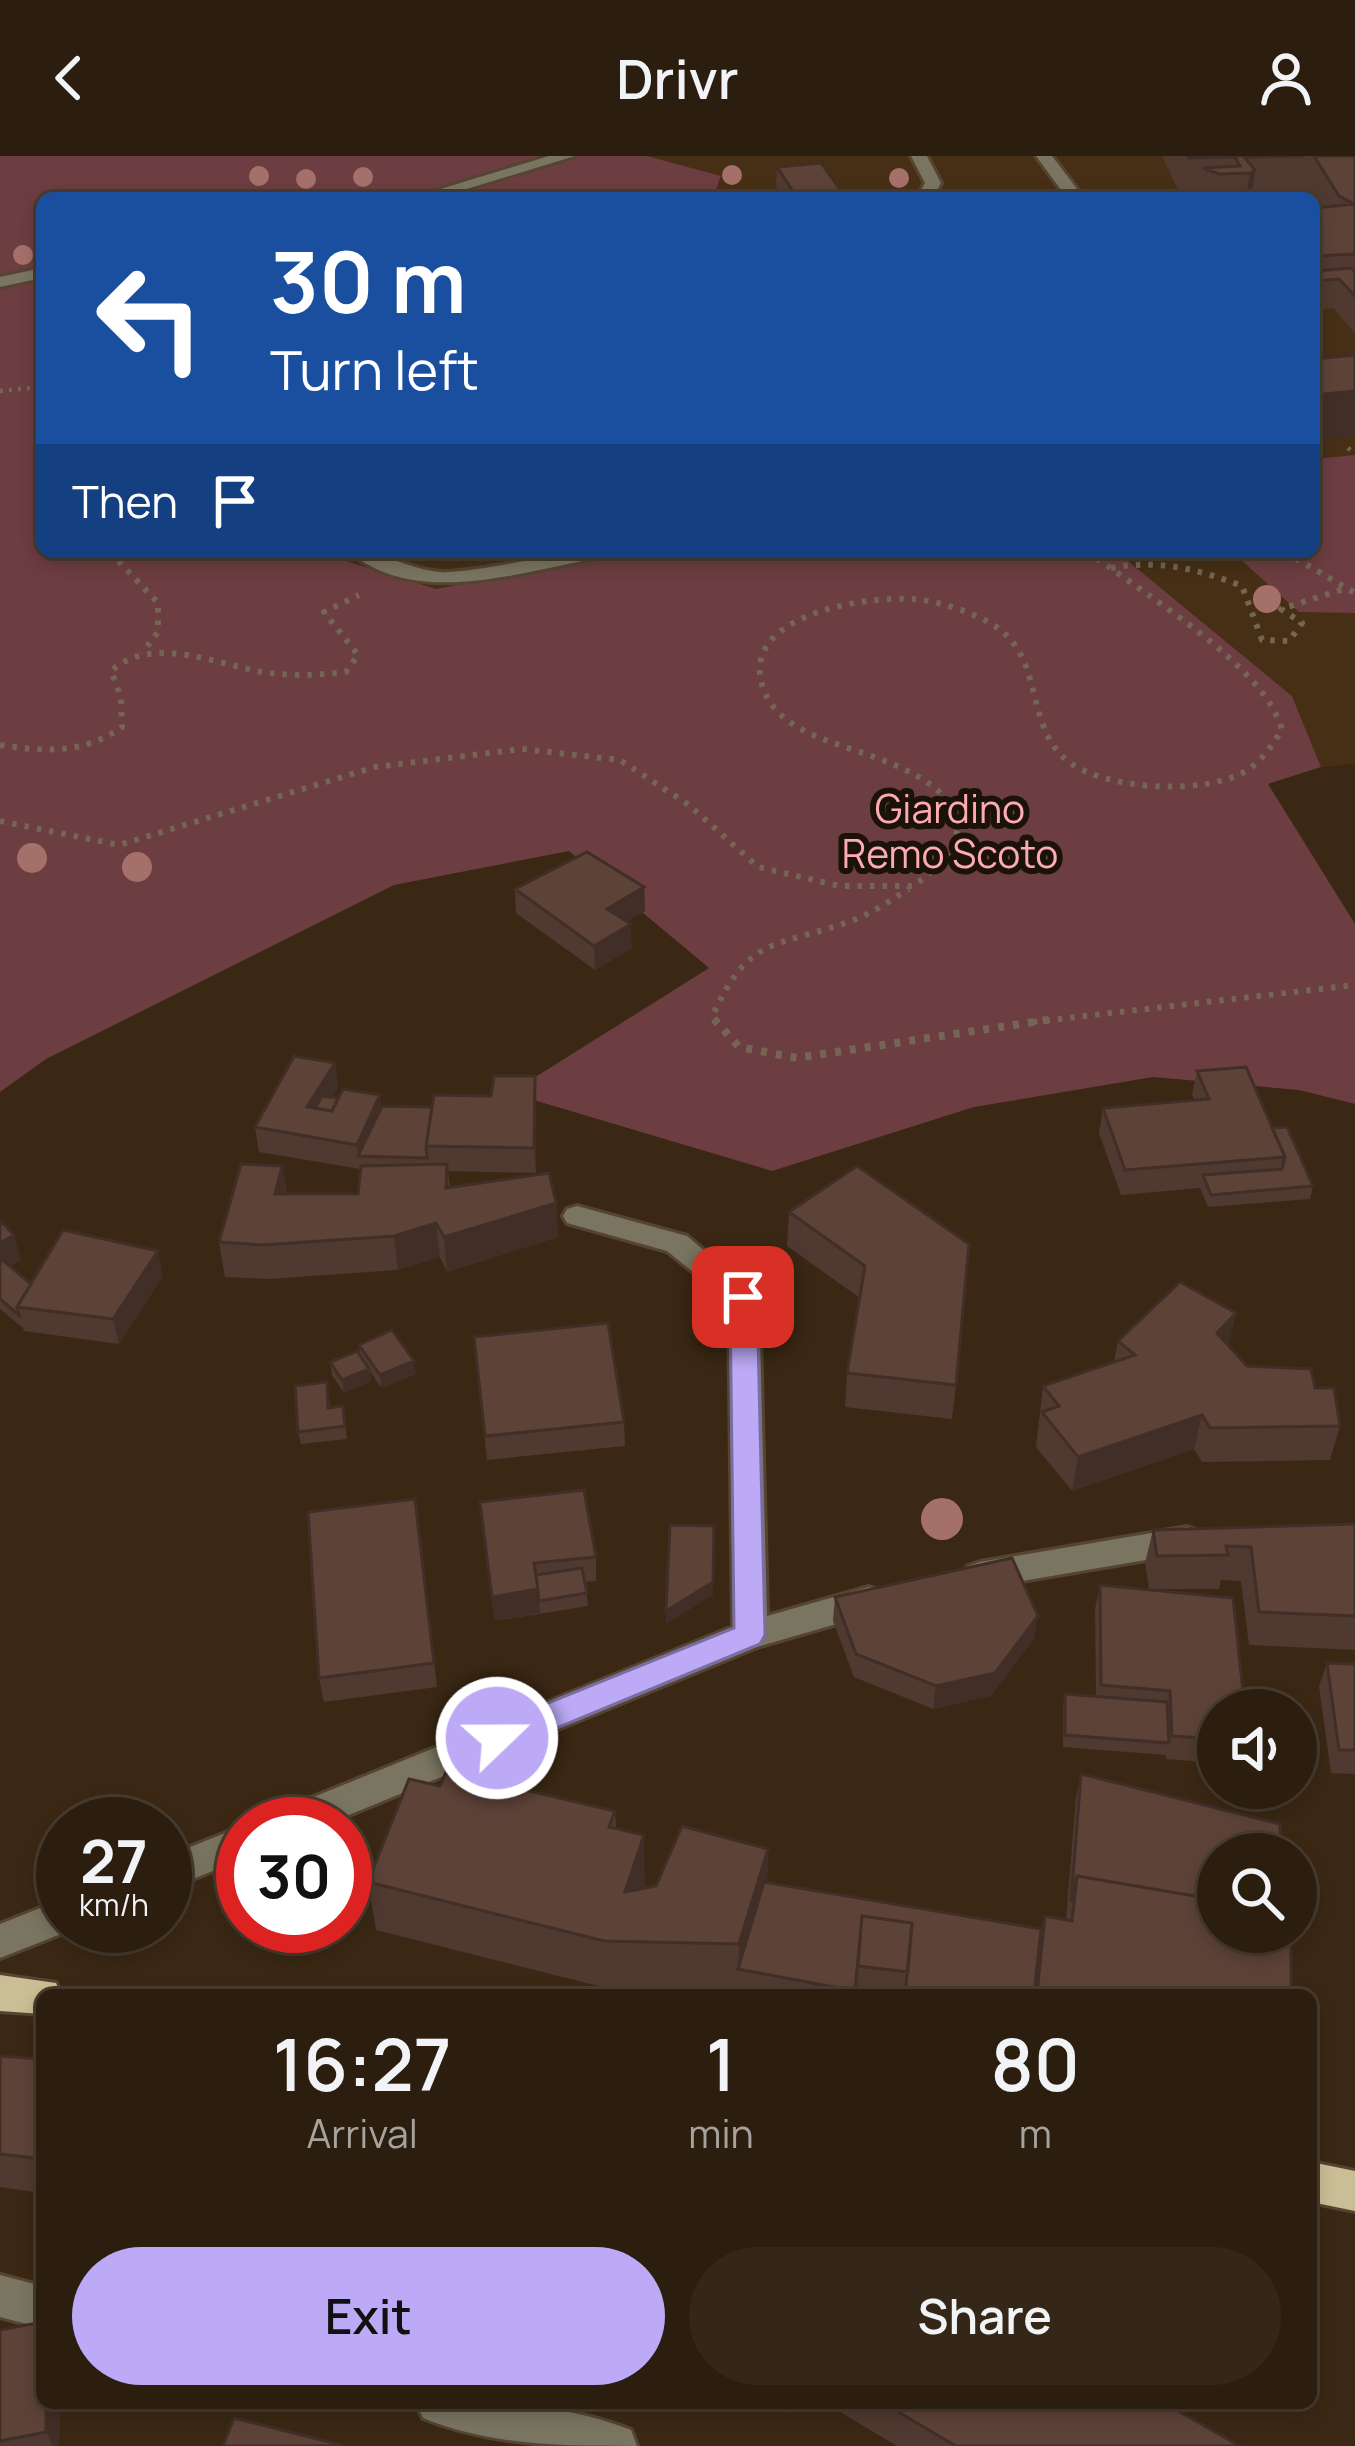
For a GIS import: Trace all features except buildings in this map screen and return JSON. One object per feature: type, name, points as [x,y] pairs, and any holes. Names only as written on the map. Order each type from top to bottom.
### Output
[{"type":"main road","points":[[0,1993],[36,1996]]},
{"type":"main road","points":[[1317,2183],[1355,2191]]},
{"type":"street","points":[[440,192],[567,156]]},
{"type":"street","points":[[919,156],[933,183],[929,192]]},
{"type":"street","points":[[1043,156],[1071,192]]},
{"type":"street","points":[[0,282],[36,273]]},
{"type":"street","points":[[376,558],[446,579],[563,558]]},
{"type":"street","points":[[577,1216],[677,1243],[743,1297],[749,1635]]},
{"type":"street","points":[[958,1580],[1172,1541],[1217,1539]]},
{"type":"street","points":[[352,1797],[749,1635],[911,1591]]},
{"type":"street","points":[[0,1941],[36,1927]]},
{"type":"street","points":[[0,2296],[36,2305]]},
{"type":"street","points":[[463,2409],[615,2446]]},
{"type":"path","points":[[0,391],[36,388]]},
{"type":"path","points":[[1348,448],[1355,454]]},
{"type":"path","points":[[116,558],[158,603],[158,632],[141,654]]},
{"type":"path","points":[[1089,558],[1110,568],[1219,651],[1276,706],[1282,730],[1270,751],[1240,774],[1184,784],[1124,783],[1089,774],[1065,759],[1044,732],[1032,667],[1004,631],[963,612],[910,599],[854,603],[781,628],[764,643],[760,668],[763,691],[788,718],[844,747],[904,766],[946,794],[961,820],[947,860],[914,886],[854,921],[761,946],[728,976],[712,1017],[739,1047],[797,1058],[1106,1011],[1355,985]]},
{"type":"path","points":[[1295,558],[1355,593]]},
{"type":"path","points":[[1110,568],[1138,561],[1196,567],[1242,586],[1262,640],[1289,641],[1302,623],[1281,609],[1344,589]]},
{"type":"path","points":[[0,745],[49,753],[106,741],[122,727],[121,697],[111,671],[118,662],[141,654],[202,656],[264,672],[305,676],[346,672],[358,656],[324,612],[349,597],[395,587],[417,574]]},
{"type":"path","points":[[0,821],[119,845],[375,767],[522,749],[620,760],[689,805],[758,867],[840,886],[914,886]]},
{"type":"shaded area","points":[[647,156],[1355,156],[1355,764],[1321,767],[1292,696],[1124,558],[1320,558],[1320,192],[715,192],[721,177]]},
{"type":"shaded area","points":[[343,558],[596,558],[436,589]]},
{"type":"green space","name":"Giardino Remo Scoto","points":[[0,156],[647,156],[721,176],[715,192],[36,192],[36,558],[344,558],[436,589],[596,558],[1124,558],[1292,696],[1321,767],[1268,784],[1355,924],[1355,1104],[1299,1090],[1153,1077],[974,1107],[772,1171],[510,1093],[709,968],[569,851],[394,885],[46,1059],[0,1092]]},
{"type":"green space","points":[[1355,455],[1355,613],[1299,612],[1239,558],[1320,558],[1320,458]]},
{"type":"route","points":[[497,1738],[749,1635],[743,1297]]}]
